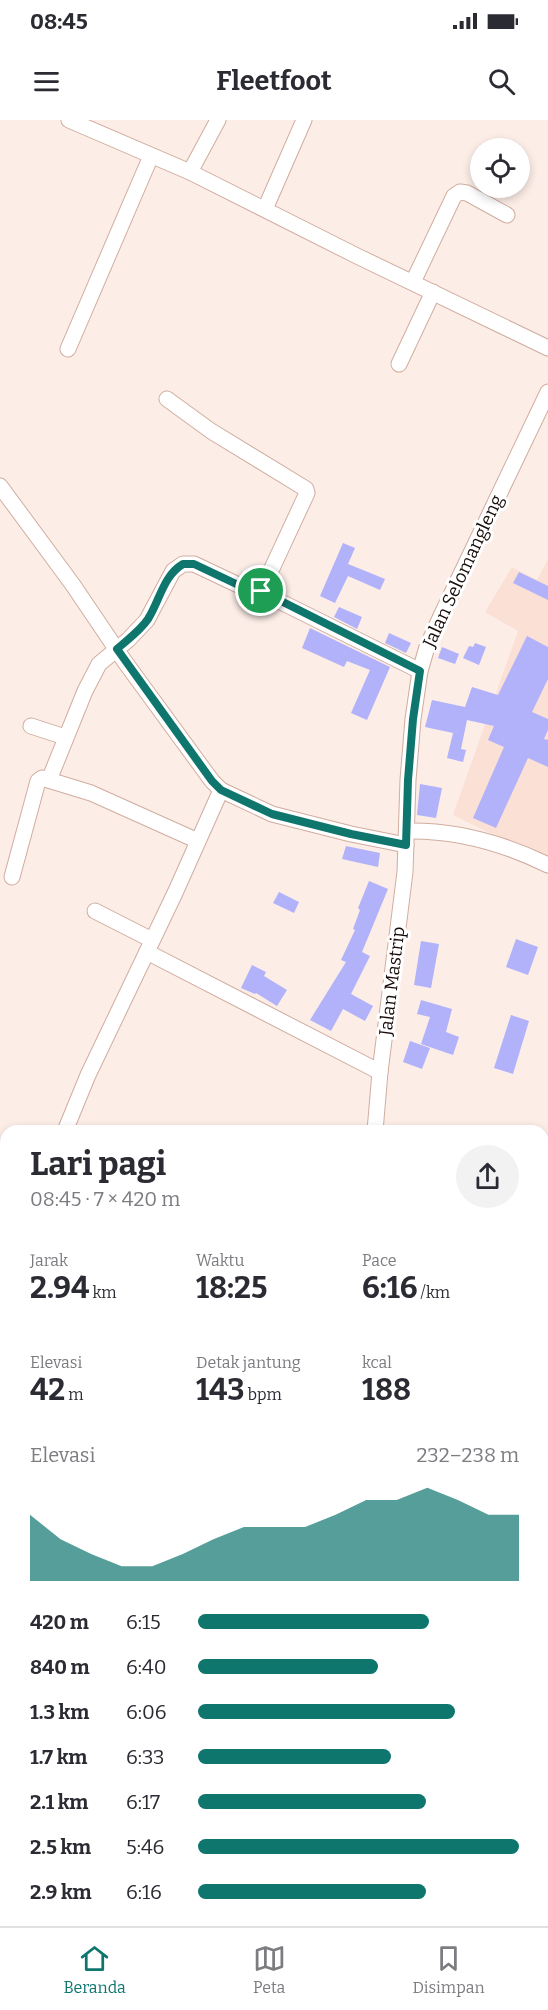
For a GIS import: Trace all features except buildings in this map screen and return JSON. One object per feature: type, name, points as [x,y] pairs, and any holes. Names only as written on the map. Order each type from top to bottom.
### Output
[{"type":"street","points":[[70,120],[190,172],[548,348]]},
{"type":"street","points":[[190,172],[218,120]]},
{"type":"street","points":[[265,209],[304,120]]},
{"type":"street","points":[[68,349],[151,156]]},
{"type":"street","points":[[413,282],[454,196],[460,192],[467,193],[507,215]]},
{"type":"street","points":[[399,364],[433,292]]},
{"type":"street","name":"Jalan Selomangleng","points":[[407,838],[408,780],[413,719],[420,671],[427,647],[548,392]]},
{"type":"street","points":[[167,399],[211,431],[306,489],[307,493],[261,591]]},
{"type":"street","points":[[0,486],[121,646],[212,781],[221,790],[258,809],[280,817],[407,838],[439,831],[509,847],[548,865]]},
{"type":"street","points":[[49,780],[65,737],[99,664],[147,620],[172,571],[183,564],[194,564],[251,591],[261,591],[420,671]]},
{"type":"street","points":[[31,726],[65,737]]},
{"type":"street","points":[[12,877],[38,781],[42,778],[91,793],[198,840]]},
{"type":"street","points":[[67,1125],[88,1075],[221,790]]},
{"type":"street","name":"Jalan Mastrip","points":[[376,1125],[407,838]]},
{"type":"street","points":[[95,911],[149,946],[380,1072]]},
{"type":"shaded area","points":[[548,559],[548,862],[453,815],[518,631],[485,612],[512,567],[537,580]]},
{"type":"route","points":[[183,564],[194,564],[251,591],[261,591],[420,671],[408,780],[406,845],[272,814],[221,790],[212,781],[117,649],[147,620],[172,571],[183,564]]}]
